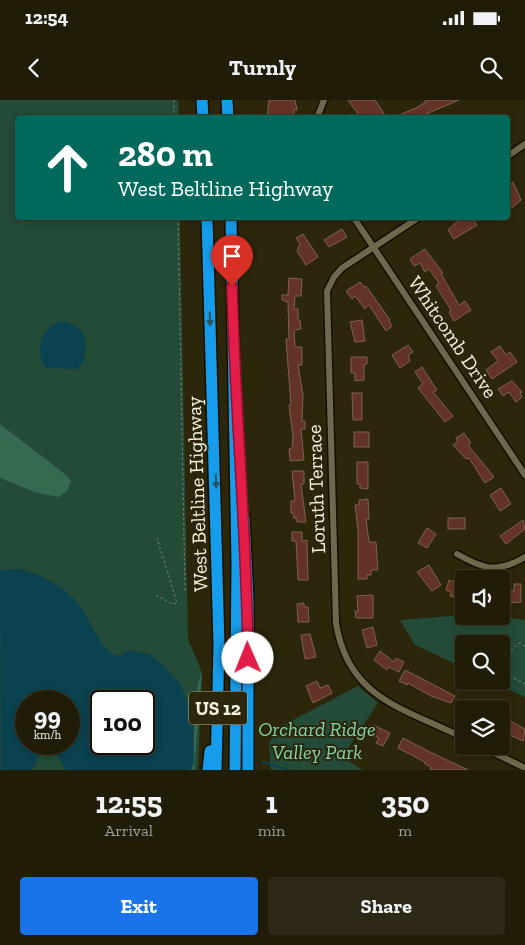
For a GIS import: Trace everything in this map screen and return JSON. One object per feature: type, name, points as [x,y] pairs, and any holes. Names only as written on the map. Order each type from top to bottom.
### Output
[{"type":"highway","points":[[202,100],[203,115]]},
{"type":"highway","points":[[227,100],[228,115]]},
{"type":"highway","name":"West Beltline Highway","points":[[207,220],[219,645],[216,770]]},
{"type":"highway","name":"West Beltline Highway","points":[[231,220],[237,622],[235,770]]},
{"type":"highway","points":[[234,360],[248,600],[248,770]]},
{"type":"highway","points":[[208,770],[219,645]]},
{"type":"street","points":[[318,115],[324,100]]},
{"type":"street","points":[[510,155],[525,144]]},
{"type":"street","name":"Whitcomb Drive","points":[[355,220],[525,475]]},
{"type":"street","name":"Loruth Terrace","points":[[415,220],[342,268],[334,277],[328,291],[336,624],[344,656],[354,674],[369,690],[390,703],[455,734]]},
{"type":"street","points":[[457,554],[475,564],[496,568],[504,568],[525,557]]},
{"type":"street","points":[[498,755],[525,768]]},
{"type":"path","points":[[174,100],[174,115]]},
{"type":"path","points":[[178,220],[185,590]]},
{"type":"path","points":[[156,595],[172,604],[176,603],[157,538]]},
{"type":"path","points":[[525,646],[519,642],[506,655],[503,674],[525,684]]},
{"type":"green space","points":[[0,100],[178,100],[179,115],[15,115],[15,220],[180,220],[188,639],[202,672],[198,770],[0,770]]},
{"type":"green space","points":[[0,424],[66,475],[71,481],[67,491],[59,497],[37,493],[0,478]]},
{"type":"green space","points":[[455,616],[455,625],[510,625],[510,618],[525,620],[525,697],[510,690],[510,635],[455,635],[455,664],[415,645],[400,620]]},
{"type":"green space","points":[[202,672],[194,770],[191,770],[198,684]]},
{"type":"green space","name":"Orchard Ridge Valley Park","points":[[358,686],[378,703],[342,757],[363,770],[271,770],[269,745],[274,730]]},
{"type":"water","points":[[64,321],[75,326],[84,335],[85,356],[77,369],[47,368],[43,364],[40,353],[44,334],[52,325]]},
{"type":"water","points":[[21,569],[52,582],[66,591],[78,603],[102,643],[114,655],[121,656],[127,650],[151,655],[164,666],[181,685],[193,717],[194,762],[191,770],[66,770],[57,755],[80,755],[80,690],[15,690],[15,755],[40,755],[32,770],[1,770],[0,570]]},
{"type":"building","points":[[269,100],[295,100],[297,110],[294,109],[294,115],[267,115]]},
{"type":"building","points":[[348,100],[375,100],[385,115],[359,115]]},
{"type":"building","points":[[425,100],[459,100],[426,115],[399,115],[426,102]]},
{"type":"building","points":[[513,182],[521,200],[510,209],[510,184]]},
{"type":"building","points":[[459,220],[473,220],[477,225],[454,239],[448,230]]},
{"type":"building","points":[[342,229],[347,237],[329,247],[324,240]]},
{"type":"building","points":[[303,234],[318,257],[306,265],[297,251],[300,244],[296,238]]},
{"type":"building","points":[[425,249],[443,273],[441,274],[459,305],[465,301],[471,310],[454,321],[449,312],[451,310],[436,286],[439,283],[429,269],[425,272],[420,263],[414,266],[410,259]]},
{"type":"building","points":[[289,278],[302,279],[301,296],[295,296],[294,309],[298,309],[298,320],[300,320],[301,329],[294,330],[295,347],[302,347],[302,365],[298,365],[303,395],[302,421],[305,421],[305,429],[301,429],[304,460],[290,461],[289,449],[292,448],[293,437],[289,405],[291,405],[286,339],[289,339],[288,302],[282,300],[282,295],[288,295]]},
{"type":"building","points":[[360,282],[364,287],[366,286],[390,320],[392,326],[386,331],[369,305],[365,309],[355,296],[352,299],[346,291]]},
{"type":"building","points":[[362,320],[365,341],[355,342],[350,322]]},
{"type":"building","points":[[408,345],[413,352],[408,355],[410,361],[400,368],[392,355]]},
{"type":"building","points":[[500,346],[506,355],[510,352],[517,362],[492,379],[486,370],[498,361],[491,352]]},
{"type":"building","points":[[351,357],[367,357],[367,364],[364,365],[364,380],[355,381],[355,373],[351,373]]},
{"type":"building","points":[[422,367],[437,390],[433,392],[453,416],[445,422],[418,388],[423,384],[415,372]]},
{"type":"building","points":[[512,381],[522,392],[520,393],[522,397],[516,402],[509,392],[503,396],[498,389]]},
{"type":"building","points":[[352,393],[362,393],[362,420],[353,420]]},
{"type":"building","points":[[354,432],[369,432],[369,447],[354,447]]},
{"type":"building","points":[[464,433],[471,443],[468,445],[494,477],[485,483],[469,458],[466,459],[453,445],[458,442],[456,438]]},
{"type":"building","points":[[357,462],[368,462],[368,489],[360,488],[360,484],[357,484]]},
{"type":"building","points":[[292,471],[304,471],[304,484],[301,484],[306,522],[297,522],[293,513],[291,513],[291,501],[295,501]]},
{"type":"building","points":[[501,488],[511,504],[500,511],[490,495]]},
{"type":"building","points":[[368,499],[369,519],[366,519],[369,542],[376,542],[378,570],[371,570],[371,575],[367,575],[367,579],[358,579],[358,530],[355,505],[359,505],[359,500]]},
{"type":"building","points":[[448,518],[465,518],[465,529],[448,529]]},
{"type":"building","points":[[523,520],[525,529],[506,544],[500,536]]},
{"type":"building","points":[[427,528],[436,534],[427,548],[418,543]]},
{"type":"building","points":[[292,532],[302,532],[302,541],[307,540],[308,580],[298,580],[296,541],[292,541]]},
{"type":"building","points":[[429,565],[441,585],[432,591],[417,572]]},
{"type":"building","points":[[449,580],[455,582],[455,597],[450,596],[451,592],[446,590]]},
{"type":"building","points":[[514,584],[521,584],[521,602],[510,603],[510,591],[514,591]]},
{"type":"building","points":[[373,595],[373,618],[356,618],[355,611],[358,611],[357,596]]},
{"type":"building","points":[[304,603],[304,607],[308,607],[309,622],[298,622],[297,604]]},
{"type":"building","points":[[373,627],[377,645],[367,648],[362,630]]},
{"type":"building","points":[[310,634],[316,657],[305,659],[301,635]]},
{"type":"building","points":[[380,651],[394,662],[396,658],[404,662],[399,672],[389,667],[387,670],[374,660]]},
{"type":"building","points":[[405,670],[455,696],[451,703],[431,696],[408,683],[407,685],[399,681]]},
{"type":"building","points":[[317,681],[320,688],[328,685],[332,693],[313,703],[306,686]]},
{"type":"building","points":[[510,721],[525,729],[523,741],[510,735]]},
{"type":"building","points":[[373,725],[390,733],[383,746],[376,743],[379,738],[369,733]]},
{"type":"building","points":[[403,738],[468,770],[430,770],[431,767],[425,764],[425,762],[398,748]]},
{"type":"waterway","points":[[262,762],[289,770]]},
{"type":"route","points":[[232,286],[234,360],[248,600],[248,658]]}]
